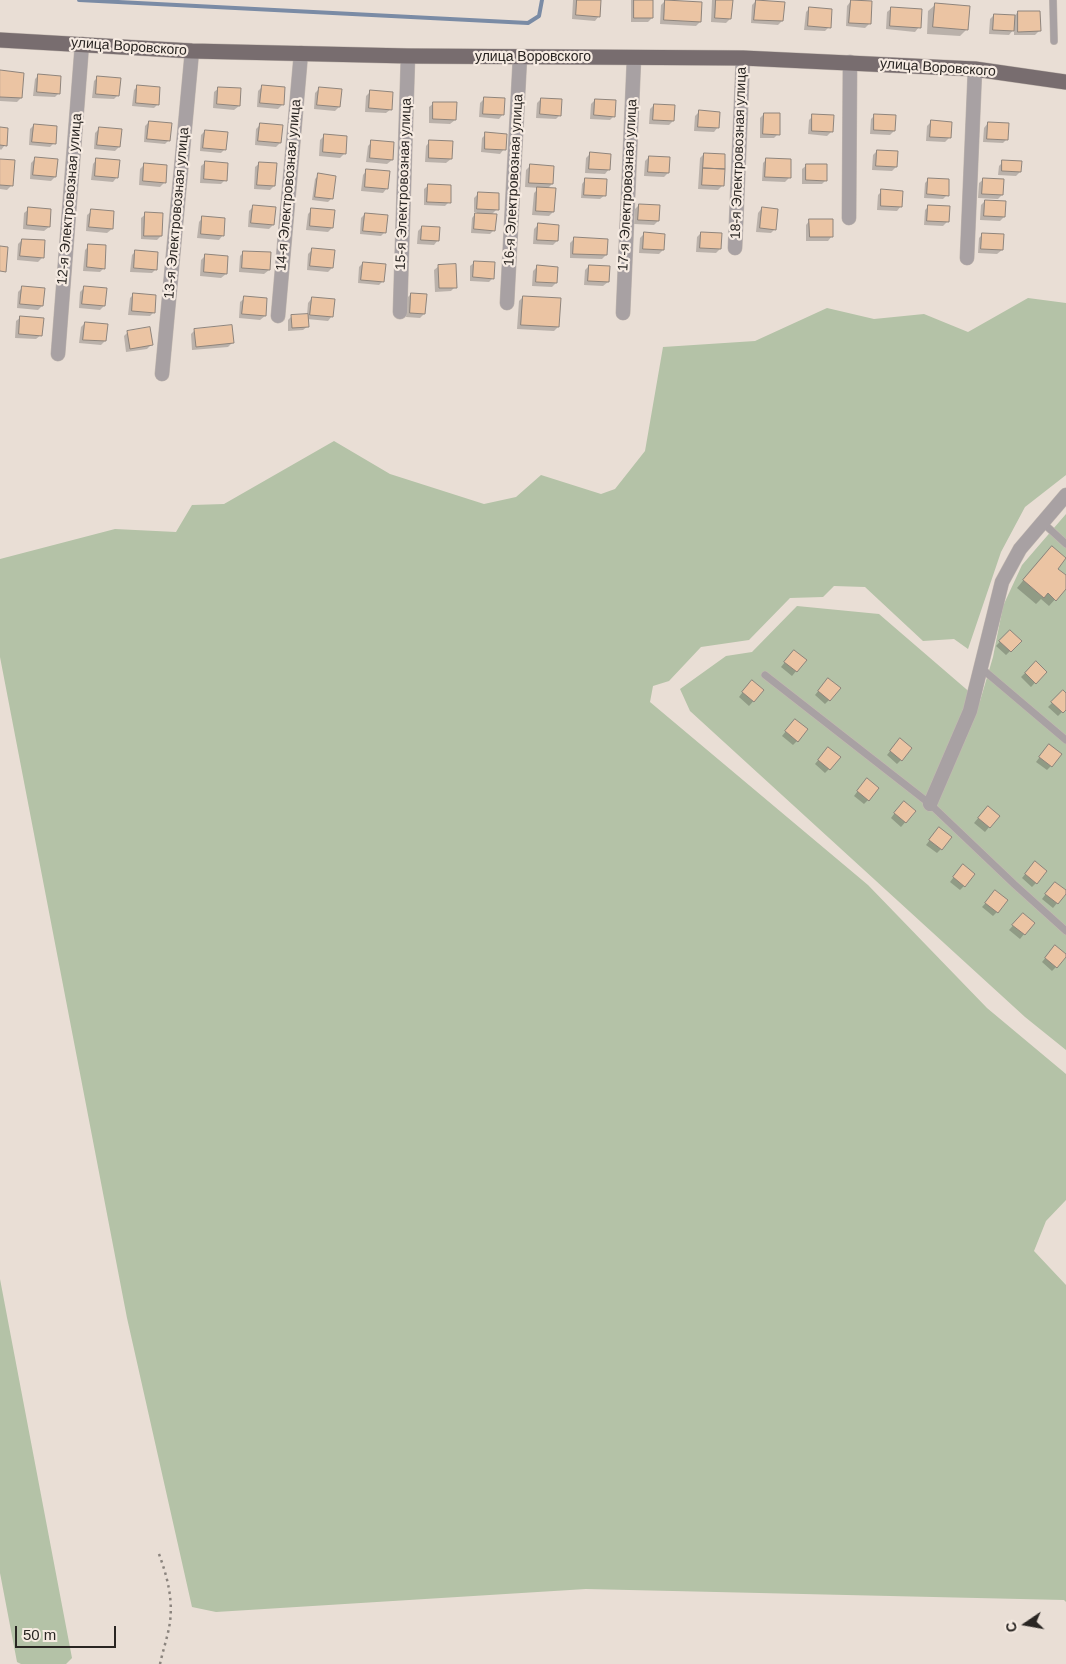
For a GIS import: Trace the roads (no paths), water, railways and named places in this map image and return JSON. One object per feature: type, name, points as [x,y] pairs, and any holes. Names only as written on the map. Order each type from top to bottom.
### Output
[{"type":"main road","name":"улица Воровского","points":[[0,40],[192,51],[408,56],[743,58],[850,62],[975,69],[1066,82]]},
{"type":"street","name":"12-я Электровозная улица","points":[[58,354],[82,44]]},
{"type":"street","name":"13-я Электровозная улица","points":[[162,374],[192,51]]},
{"type":"street","name":"14-я Электровозная улица","points":[[278,316],[301,53]]},
{"type":"street","name":"15-я Электровозная улица","points":[[400,312],[408,56]]},
{"type":"street","name":"16-я Электровозная улица","points":[[507,303],[520,57]]},
{"type":"street","name":"17-я Электровозная улица","points":[[623,313],[634,58]]},
{"type":"street","name":"18-я Электровозная улица","points":[[735,248],[743,58]]},
{"type":"street","points":[[849,218],[850,62]]},
{"type":"street","points":[[967,258],[975,69]]},
{"type":"street","points":[[930,804],[970,711],[1002,582],[1020,549],[1066,495]]},
{"type":"lane","points":[[1053,0],[1054,41]]},
{"type":"lane","points":[[1042,522],[1066,544]]},
{"type":"lane","points":[[981,668],[1066,740]]},
{"type":"lane","points":[[765,675],[930,804],[1066,931]]},
{"type":"waterway","points":[[79,0],[528,23],[539,16],[542,0]]}]
